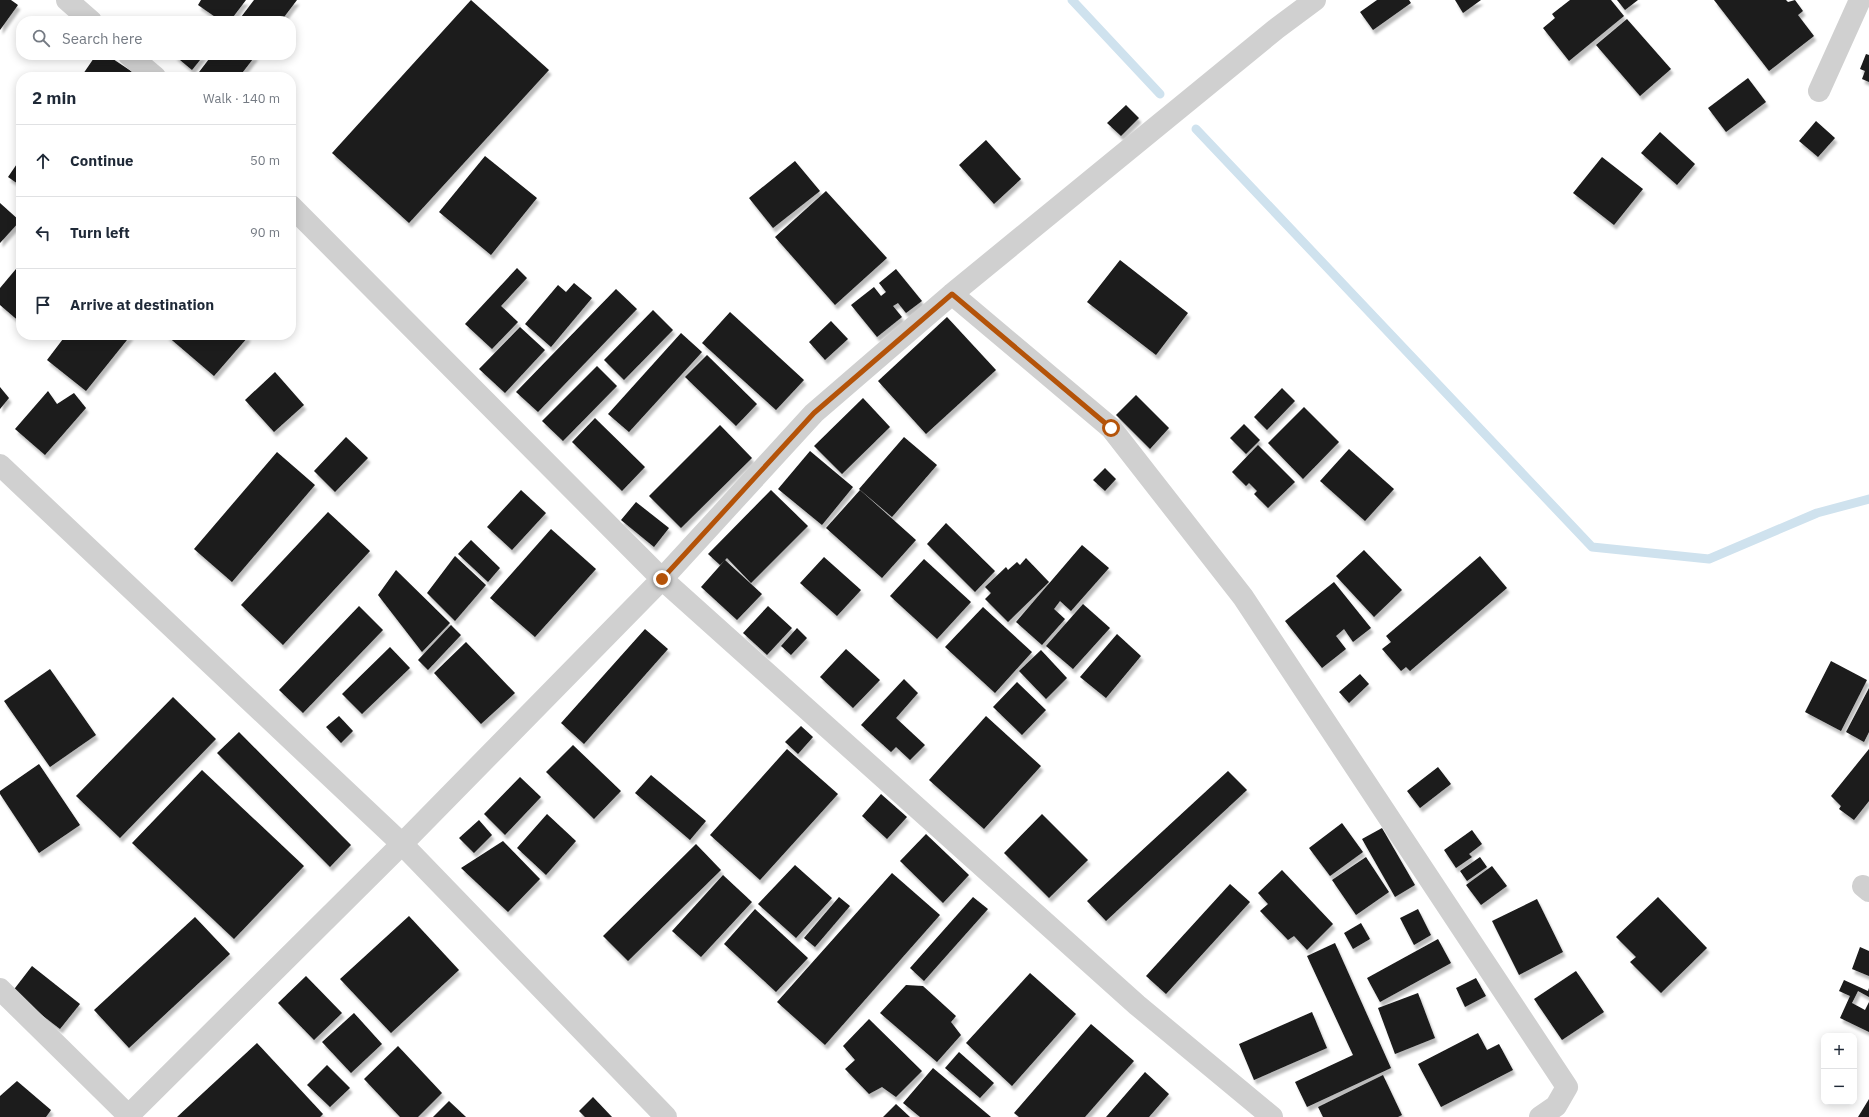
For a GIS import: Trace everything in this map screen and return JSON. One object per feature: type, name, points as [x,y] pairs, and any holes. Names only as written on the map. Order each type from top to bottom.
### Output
[{"type":"street","points":[[67,0],[85,16]]},
{"type":"street","points":[[0,989],[128,1117],[402,844],[662,579],[814,413],[952,294],[1276,29],[1316,0]]},
{"type":"street","points":[[1819,91],[1860,0]]},
{"type":"street","points":[[136,60],[149,72]]},
{"type":"street","points":[[296,211],[662,579],[1137,1005],[1272,1117]]},
{"type":"street","points":[[952,294],[1111,428],[1243,597],[1567,1087],[1556,1106],[1540,1117]]},
{"type":"street","points":[[0,465],[402,844],[666,1117]]},
{"type":"building","points":[[0,0],[11,0],[18,5],[0,30]]},
{"type":"building","points":[[201,0],[246,0],[234,16],[214,16],[198,5]]},
{"type":"building","points":[[254,0],[297,0],[285,16],[242,16]]},
{"type":"building","points":[[471,0],[549,70],[409,223],[332,153]]},
{"type":"building","points":[[1377,0],[1409,0],[1411,3],[1373,30],[1360,12]]},
{"type":"building","points":[[1455,0],[1481,0],[1463,13]]},
{"type":"building","points":[[1570,0],[1611,0],[1624,16],[1569,61],[1543,28],[1555,18],[1552,14]]},
{"type":"building","points":[[1617,0],[1638,0],[1625,10]]},
{"type":"building","points":[[1714,0],[1786,0],[1788,2],[1795,0],[1803,11],[1798,15],[1814,36],[1769,71]]},
{"type":"building","points":[[1627,19],[1671,69],[1640,96],[1596,45]]},
{"type":"building","points":[[1866,54],[1869,55],[1869,82],[1862,79],[1865,71],[1860,69]]},
{"type":"building","points":[[93,60],[114,60],[132,72],[84,72]]},
{"type":"building","points":[[180,60],[200,60],[192,70]]},
{"type":"building","points":[[208,60],[252,60],[243,72],[199,72]]},
{"type":"building","points":[[1748,78],[1766,102],[1726,132],[1708,108]]},
{"type":"building","points":[[1126,105],[1139,118],[1121,136],[1107,123]]},
{"type":"building","points":[[1816,121],[1835,138],[1818,157],[1799,141]]},
{"type":"building","points":[[1660,132],[1695,164],[1677,185],[1641,153]]},
{"type":"building","points":[[986,140],[1021,179],[994,204],[959,165]]},
{"type":"building","points":[[485,156],[537,198],[491,255],[439,212]]},
{"type":"building","points":[[1602,157],[1643,189],[1614,225],[1573,193]]},
{"type":"building","points":[[795,161],[820,191],[773,228],[749,198]]},
{"type":"building","points":[[16,165],[16,183],[8,177]]},
{"type":"building","points":[[826,191],[887,258],[835,305],[775,237]]},
{"type":"building","points":[[0,203],[16,217],[16,225],[0,243]]},
{"type":"building","points":[[1120,260],[1188,313],[1156,355],[1087,302]]},
{"type":"building","points":[[517,268],[527,278],[501,306],[518,322],[492,349],[465,324]]},
{"type":"building","points":[[16,269],[16,319],[0,305],[0,288]]},
{"type":"building","points":[[896,269],[922,301],[906,313],[898,303],[893,306],[902,317],[877,337],[851,305],[874,287],[881,296],[886,292],[879,283]]},
{"type":"building","points":[[574,283],[592,298],[551,347],[525,324],[558,285],[566,292]]},
{"type":"building","points":[[616,289],[637,309],[538,412],[516,392]]},
{"type":"building","points":[[653,310],[673,330],[624,380],[604,360]]},
{"type":"building","points":[[730,312],[804,380],[776,410],[702,343]]},
{"type":"building","points":[[947,317],[996,370],[926,434],[878,381]]},
{"type":"building","points":[[831,321],[848,339],[825,360],[809,342]]},
{"type":"building","points":[[520,327],[545,350],[505,393],[479,369]]},
{"type":"building","points":[[681,333],[702,352],[629,432],[608,414]]},
{"type":"building","points":[[62,340],[127,340],[86,391],[47,360]]},
{"type":"building","points":[[172,340],[245,340],[214,376]]},
{"type":"building","points":[[707,355],[757,404],[736,426],[685,377]]},
{"type":"building","points":[[597,366],[617,386],[563,441],[542,421]]},
{"type":"building","points":[[275,372],[304,405],[274,432],[245,400]]},
{"type":"building","points":[[0,387],[9,398],[0,409]]},
{"type":"building","points":[[1282,388],[1295,401],[1267,430],[1254,417]]},
{"type":"building","points":[[48,391],[57,404],[74,393],[86,408],[45,455],[15,429]]},
{"type":"building","points":[[1136,395],[1169,428],[1150,449],[1116,415]]},
{"type":"building","points":[[863,398],[890,427],[842,474],[814,446]]},
{"type":"building","points":[[1304,407],[1339,442],[1303,479],[1268,443]]},
{"type":"building","points":[[595,418],[645,467],[622,491],[572,442]]},
{"type":"building","points":[[1244,424],[1260,440],[1246,454],[1230,438]]},
{"type":"building","points":[[720,425],[752,458],[681,528],[649,496]]},
{"type":"building","points":[[346,437],[368,458],[335,492],[314,471]]},
{"type":"building","points":[[904,437],[937,465],[892,517],[859,489]]},
{"type":"building","points":[[1258,445],[1295,482],[1268,508],[1254,494],[1257,491],[1249,483],[1246,486],[1232,472]]},
{"type":"building","points":[[1349,449],[1394,489],[1365,521],[1320,481]]},
{"type":"building","points":[[810,451],[853,487],[822,525],[778,489]]},
{"type":"building","points":[[277,452],[315,485],[232,582],[194,549]]},
{"type":"building","points":[[1105,468],[1116,479],[1105,491],[1093,480]]},
{"type":"building","points":[[521,490],[546,513],[512,550],[487,527]]},
{"type":"building","points":[[771,490],[808,526],[751,583],[727,558],[720,565],[708,554]]},
{"type":"building","points":[[860,490],[916,540],[882,578],[826,528]]},
{"type":"building","points":[[636,502],[669,528],[654,547],[621,520]]},
{"type":"building","points":[[328,512],[370,551],[283,645],[241,605]]},
{"type":"building","points":[[946,523],[995,571],[975,592],[927,544]]},
{"type":"building","points":[[551,529],[596,569],[535,637],[490,598]]},
{"type":"building","points":[[471,540],[500,568],[488,582],[458,554]]},
{"type":"building","points":[[1082,545],[1109,568],[1071,611],[1060,601],[1054,609],[1065,619],[1042,645],[1016,622]]},
{"type":"building","points":[[1364,550],[1402,590],[1374,617],[1336,576]]},
{"type":"building","points":[[455,556],[486,585],[455,621],[427,593]]},
{"type":"building","points":[[1480,556],[1507,588],[1410,671],[1406,667],[1401,671],[1382,649],[1391,642],[1386,636]]},
{"type":"building","points":[[824,557],[861,590],[837,616],[800,583]]},
{"type":"building","points":[[1026,558],[1049,582],[1008,622],[985,599],[991,593],[985,587],[1006,567],[1008,570],[1017,562],[1020,565]]},
{"type":"building","points":[[924,559],[971,602],[937,639],[890,596]]},
{"type":"building","points":[[725,560],[762,594],[737,620],[701,587]]},
{"type":"building","points":[[396,570],[450,623],[422,652],[378,595]]},
{"type":"building","points":[[1334,582],[1371,628],[1353,642],[1344,629],[1336,636],[1346,649],[1322,668],[1285,621]]},
{"type":"building","points":[[1083,604],[1110,628],[1073,669],[1046,646]]},
{"type":"building","points":[[359,606],[383,630],[303,713],[279,690]]},
{"type":"building","points":[[768,606],[792,628],[767,655],[743,633]]},
{"type":"building","points":[[983,607],[1032,652],[995,693],[945,647]]},
{"type":"building","points":[[451,625],[461,635],[428,670],[418,660]]},
{"type":"building","points":[[797,628],[807,638],[791,655],[781,646]]},
{"type":"building","points":[[645,629],[668,649],[584,744],[561,723]]},
{"type":"building","points":[[1117,634],[1141,656],[1106,698],[1080,677]]},
{"type":"building","points":[[466,642],[515,693],[481,724],[434,673]]},
{"type":"building","points":[[390,647],[410,668],[362,714],[342,694]]},
{"type":"building","points":[[846,649],[880,680],[853,708],[820,677]]},
{"type":"building","points":[[1041,650],[1067,678],[1046,699],[1019,671]]},
{"type":"building","points":[[1831,661],[1867,680],[1841,731],[1805,712]]},
{"type":"building","points":[[50,669],[96,735],[50,767],[4,701]]},
{"type":"building","points":[[1360,674],[1369,684],[1349,703],[1339,692]]},
{"type":"building","points":[[904,679],[918,693],[896,718],[925,745],[910,760],[896,747],[891,752],[861,725]]},
{"type":"building","points":[[1017,682],[1046,710],[1022,735],[993,707]]},
{"type":"building","points":[[1869,688],[1869,732],[1864,742],[1846,732]]},
{"type":"building","points":[[173,697],[216,739],[120,838],[76,796]]},
{"type":"building","points":[[339,716],[353,731],[341,743],[326,727]]},
{"type":"building","points":[[986,716],[1041,766],[984,829],[929,780]]},
{"type":"building","points":[[801,726],[813,737],[798,754],[785,742]]},
{"type":"building","points":[[239,732],[351,845],[330,867],[217,753]]},
{"type":"building","points":[[573,745],[621,791],[594,819],[546,772]]},
{"type":"building","points":[[787,749],[838,794],[760,880],[710,835]]},
{"type":"building","points":[[1869,749],[1869,801],[1854,820],[1839,809],[1841,806],[1831,796]]},
{"type":"building","points":[[39,764],[80,825],[39,853],[0,794],[0,791]]},
{"type":"building","points":[[1438,767],[1451,784],[1420,808],[1407,791]]},
{"type":"building","points":[[202,770],[304,866],[234,939],[132,843]]},
{"type":"building","points":[[1228,771],[1247,790],[1106,921],[1087,901]]},
{"type":"building","points":[[651,775],[706,821],[690,840],[635,793]]},
{"type":"building","points":[[520,777],[541,797],[505,835],[484,814]]},
{"type":"building","points":[[881,794],[907,817],[887,839],[862,816]]},
{"type":"building","points":[[547,814],[576,841],[546,875],[517,848]]},
{"type":"building","points":[[1042,814],[1088,860],[1049,898],[1004,853]]},
{"type":"building","points":[[479,820],[492,835],[474,853],[459,838]]},
{"type":"building","points":[[1342,823],[1363,852],[1330,876],[1309,848]]},
{"type":"building","points":[[1382,828],[1415,885],[1395,897],[1362,839]]},
{"type":"building","points":[[1472,830],[1482,844],[1469,854],[1472,857],[1456,868],[1444,850]]},
{"type":"building","points":[[926,834],[969,875],[943,903],[900,861]]},
{"type":"building","points":[[503,841],[540,879],[508,912],[461,868]]},
{"type":"building","points":[[696,844],[721,870],[628,961],[603,936]]},
{"type":"building","points":[[1366,857],[1389,892],[1356,915],[1332,880]]},
{"type":"building","points":[[1480,857],[1487,867],[1467,881],[1460,871]]},
{"type":"building","points":[[795,865],[832,898],[796,938],[758,904]]},
{"type":"building","points":[[1492,866],[1507,886],[1481,905],[1466,885]]},
{"type":"building","points":[[1282,870],[1333,924],[1307,950],[1294,936],[1288,940],[1260,911],[1268,904],[1258,893]]},
{"type":"building","points":[[892,873],[940,915],[825,1045],[777,1002]]},
{"type":"building","points":[[723,875],[752,902],[701,957],[672,931]]},
{"type":"building","points":[[1230,884],[1250,902],[1166,994],[1146,976]]},
{"type":"building","points":[[839,897],[850,906],[815,947],[804,938]]},
{"type":"building","points":[[973,897],[988,909],[924,981],[910,968]]},
{"type":"building","points":[[1658,897],[1707,948],[1661,993],[1630,962],[1636,957],[1616,937]]},
{"type":"building","points":[[1537,899],[1563,952],[1519,975],[1492,921]]},
{"type":"building","points":[[755,909],[808,958],[776,992],[724,944]]},
{"type":"building","points":[[1418,909],[1431,935],[1414,945],[1400,918]]},
{"type":"building","points":[[409,916],[459,970],[391,1033],[340,979]]},
{"type":"building","points":[[195,917],[230,954],[129,1048],[94,1010]]},
{"type":"building","points":[[1361,923],[1370,939],[1353,949],[1344,933]]},
{"type":"building","points":[[1438,939],[1451,963],[1380,1002],[1367,978]]},
{"type":"building","points":[[1335,943],[1391,1068],[1307,1107],[1295,1082],[1353,1055],[1307,956]]},
{"type":"building","points":[[1860,947],[1869,951],[1869,976],[1852,969]]},
{"type":"building","points":[[32,966],[80,1004],[60,1029],[12,992]]},
{"type":"building","points":[[1576,971],[1604,1012],[1562,1040],[1534,999]]},
{"type":"building","points":[[1030,973],[1076,1014],[1012,1086],[966,1043]]},
{"type":"building","points":[[306,976],[342,1013],[314,1040],[278,1003]]},
{"type":"building","points":[[1476,978],[1486,996],[1465,1007],[1456,988]]},
{"type":"building","points":[[1844,980],[1868,991],[1869,988],[1869,997],[1858,991],[1852,1003],[1865,1010],[1869,1002],[1869,1032],[1840,1018],[1850,996],[1839,991]]},
{"type":"building","points":[[906,985],[923,986],[956,1016],[951,1022],[961,1035],[937,1062],[880,1013]]},
{"type":"building","points":[[1418,993],[1435,1038],[1395,1054],[1378,1008]]},
{"type":"building","points":[[1312,1012],[1327,1048],[1254,1080],[1239,1044]]},
{"type":"building","points":[[354,1013],[382,1044],[351,1073],[322,1042]]},
{"type":"building","points":[[869,1019],[922,1071],[896,1097],[882,1087],[869,1094],[845,1069],[855,1060],[843,1046]]},
{"type":"building","points":[[1091,1024],[1134,1061],[1085,1117],[1019,1117],[1014,1113]]},
{"type":"building","points":[[1478,1033],[1487,1050],[1499,1044],[1513,1070],[1441,1107],[1418,1064]]},
{"type":"building","points":[[257,1043],[323,1114],[320,1117],[177,1117]]},
{"type":"building","points":[[398,1046],[442,1093],[418,1117],[400,1117],[364,1079]]},
{"type":"building","points":[[959,1052],[994,1083],[980,1098],[945,1068]]},
{"type":"building","points":[[327,1065],[350,1088],[330,1107],[307,1085]]},
{"type":"building","points":[[933,1068],[991,1117],[920,1117],[903,1103]]},
{"type":"building","points":[[1145,1072],[1169,1094],[1149,1117],[1106,1117]]},
{"type":"building","points":[[1383,1075],[1402,1115],[1398,1117],[1323,1117],[1318,1107]]},
{"type":"building","points":[[17,1081],[51,1110],[46,1117],[0,1117],[0,1096]]},
{"type":"building","points":[[593,1097],[612,1117],[585,1117],[579,1111]]},
{"type":"building","points":[[1869,1099],[1869,1117],[1858,1117]]},
{"type":"building","points":[[449,1101],[466,1117],[433,1117]]},
{"type":"building","points":[[896,1104],[910,1117],[883,1117]]},
{"type":"waterway","points":[[1072,0],[1160,94]]},
{"type":"waterway","points":[[1196,129],[1592,547],[1709,559],[1817,513],[1869,499]]},
{"type":"route","points":[[662,579],[814,413],[952,294],[1111,428]]}]
